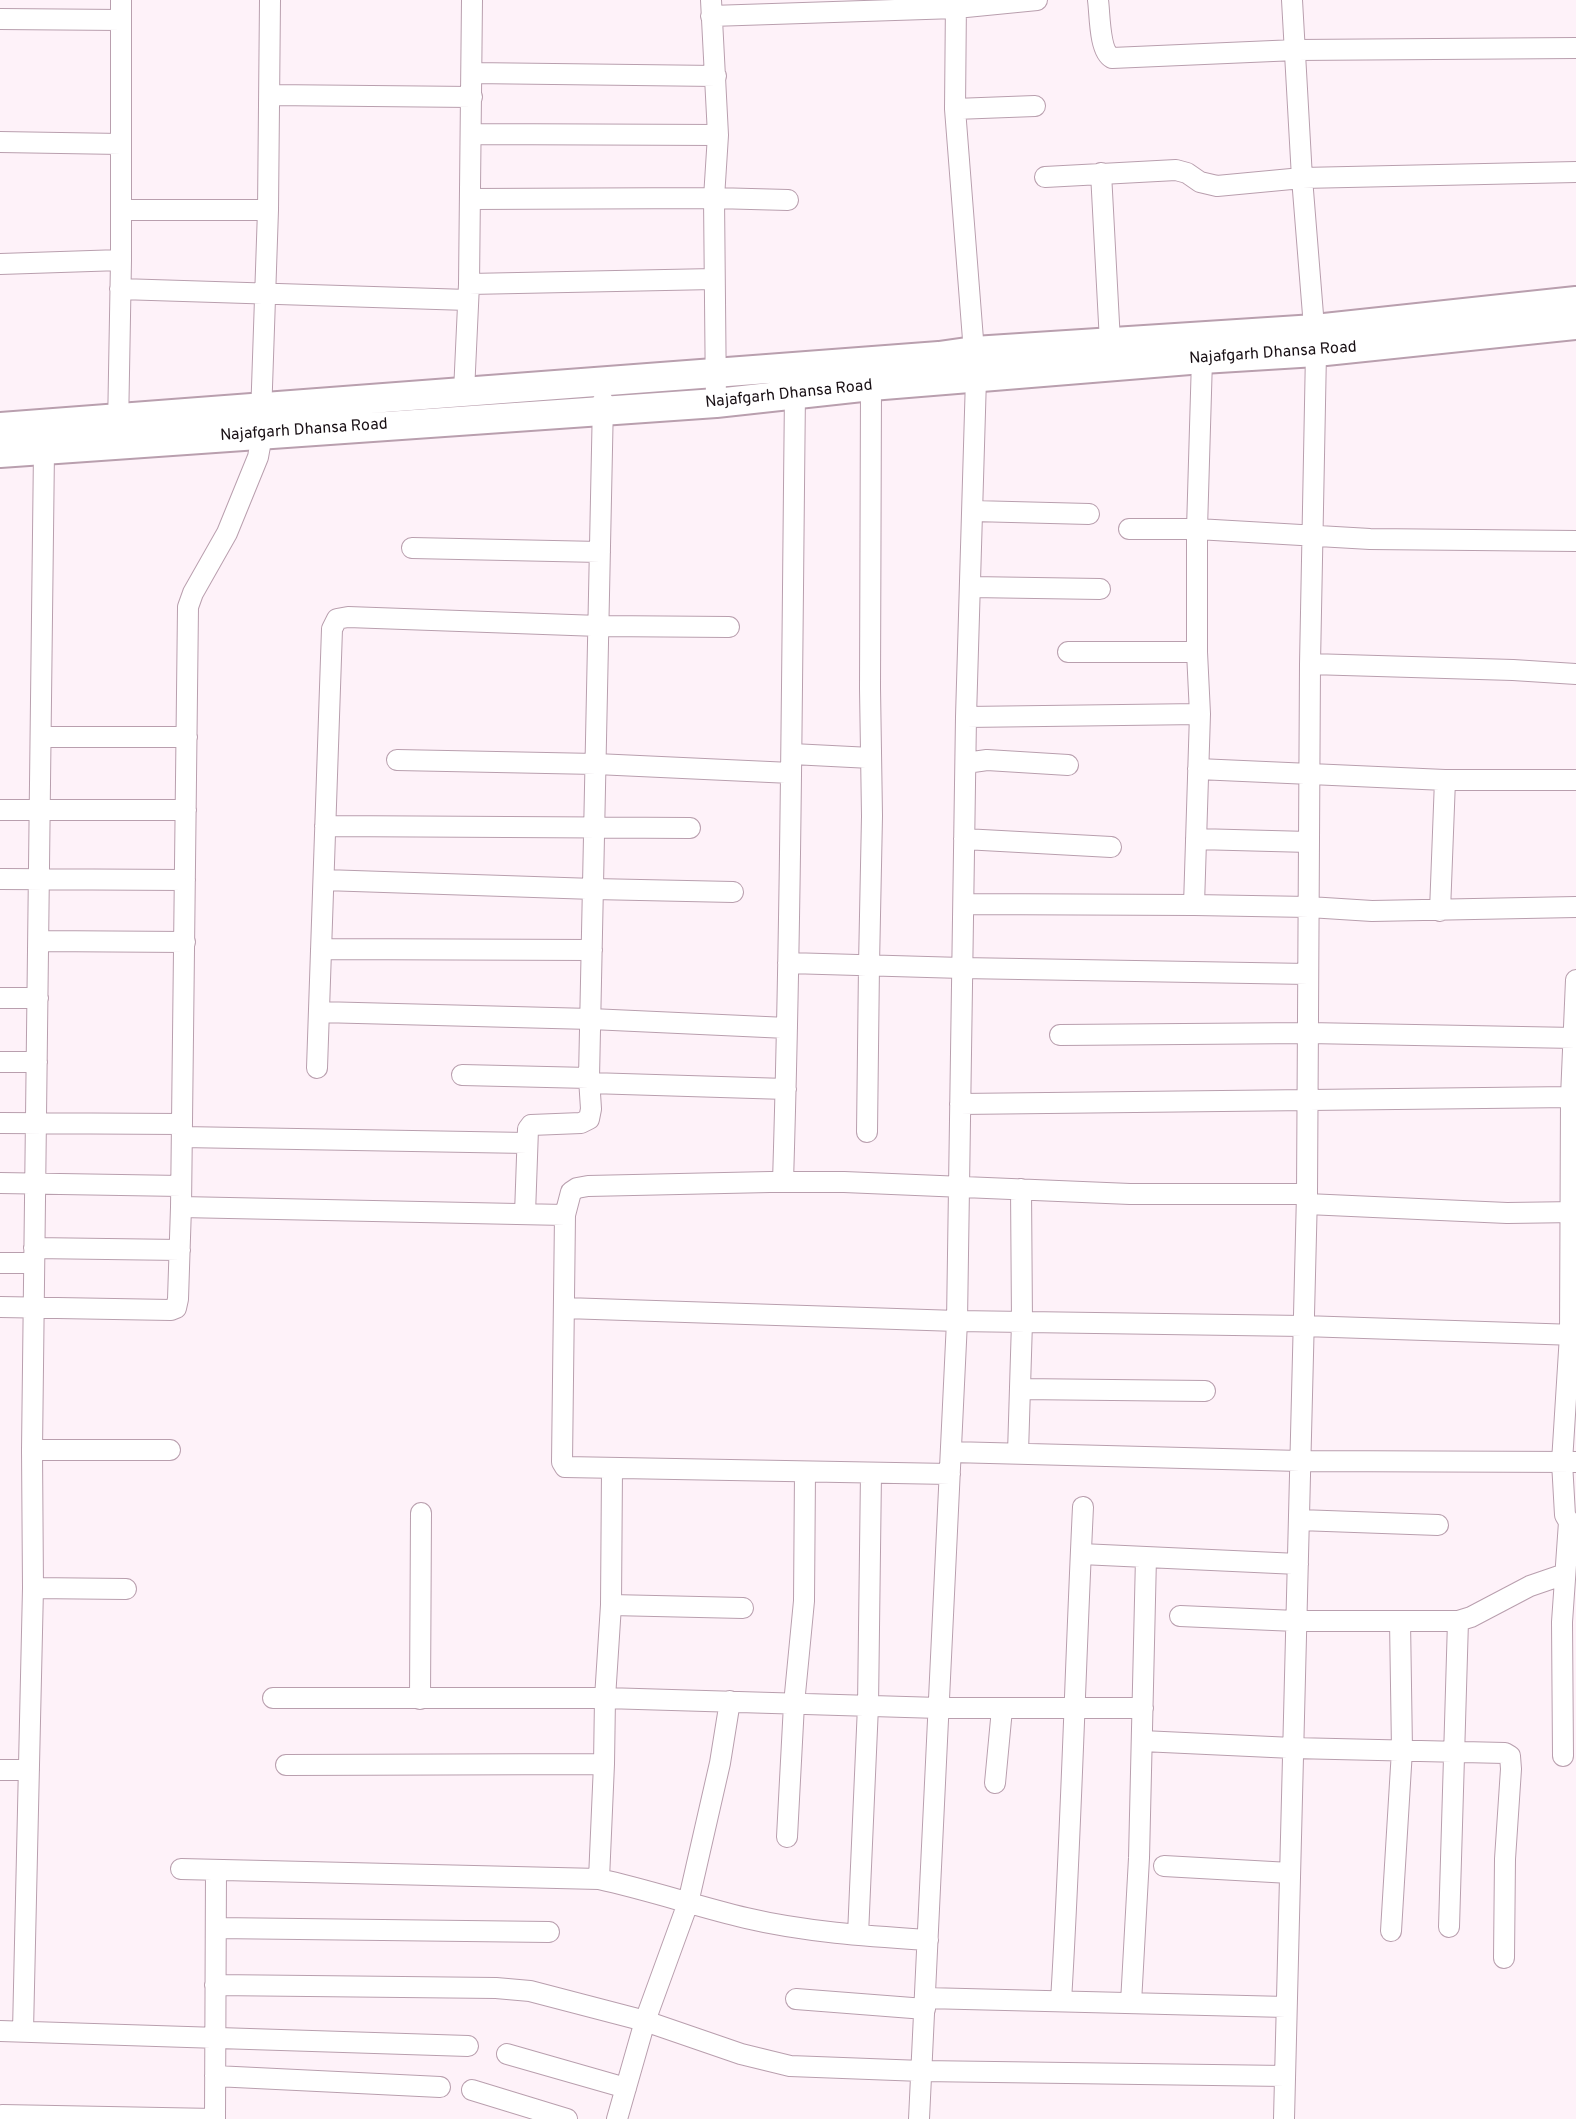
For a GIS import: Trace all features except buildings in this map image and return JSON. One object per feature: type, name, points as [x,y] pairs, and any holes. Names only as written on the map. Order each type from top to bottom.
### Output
[{"type":"main road","name":"Najafgarh Dhansa Road","points":[[261,420],[348,403],[464,392],[939,356],[975,365],[1202,359],[1576,301]]},
{"type":"main road","name":"Najafgarh Dhansa Road","points":[[0,428],[118,431],[261,420],[603,410],[716,403],[871,386],[975,365],[1110,342],[1316,341],[1576,325]]},
{"type":"main road","name":"Najafgarh Dhansa Road","points":[[0,453],[44,450],[118,431]]},
{"type":"street","points":[[118,431],[121,260],[121,0]]},
{"type":"street","points":[[0,1307],[171,1310],[176,1308],[178,1299],[188,607],[193,593],[227,533],[258,457],[268,210],[270,0]]},
{"type":"street","points":[[464,392],[471,199],[472,0]]},
{"type":"street","points":[[716,403],[714,198],[718,135],[711,8],[956,4],[1037,0]]},
{"type":"street","points":[[1098,0],[1103,47],[1107,56],[1112,58],[1296,50],[1576,48]]},
{"type":"street","points":[[1284,2119],[1307,1199],[1310,664],[1316,341],[1302,178],[1292,0]]},
{"type":"street","points":[[919,2119],[957,1321],[966,717],[973,511],[975,365],[955,109],[956,4]]},
{"type":"street","points":[[0,19],[121,20]]},
{"type":"street","points":[[472,73],[716,76]]},
{"type":"street","points":[[270,95],[471,97]]},
{"type":"street","points":[[955,109],[1035,106]]},
{"type":"street","points":[[471,134],[718,135]]},
{"type":"street","points":[[0,142],[121,144]]},
{"type":"street","points":[[1045,177],[1176,170],[1187,173],[1200,182],[1217,186],[1302,178],[1576,172]]},
{"type":"street","points":[[1101,173],[1110,342]]},
{"type":"street","points":[[471,199],[788,200]]},
{"type":"street","points":[[121,210],[268,210]]},
{"type":"street","points":[[0,264],[121,260]]},
{"type":"street","points":[[120,289],[265,295],[469,292],[714,279]]},
{"type":"street","points":[[1194,905],[1200,714],[1197,652],[1197,529],[1202,359]]},
{"type":"street","points":[[525,1214],[528,1129],[531,1125],[581,1123],[589,1119],[591,1109],[603,380]]},
{"type":"street","points":[[867,1132],[873,816],[871,386]]},
{"type":"street","points":[[783,1182],[795,394]]},
{"type":"street","points":[[23,2031],[33,1588],[32,1449],[44,450]]},
{"type":"street","points":[[973,511],[1089,514]]},
{"type":"street","points":[[1130,529],[1197,529],[1370,539],[1576,541]]},
{"type":"street","points":[[412,548],[600,552]]},
{"type":"street","points":[[971,587],[1100,589]]},
{"type":"street","points":[[317,1068],[332,629],[337,619],[348,617],[599,626],[729,627]]},
{"type":"street","points":[[1068,652],[1197,652]]},
{"type":"street","points":[[1310,664],[1576,674]]},
{"type":"street","points":[[966,717],[1200,714]]},
{"type":"street","points":[[40,737],[187,737]]},
{"type":"street","points":[[397,760],[596,764],[791,763],[871,758]]},
{"type":"street","points":[[966,763],[987,760],[1068,765]]},
{"type":"street","points":[[1198,769],[1445,780],[1576,780]]},
{"type":"street","points":[[1440,911],[1445,780]]},
{"type":"street","points":[[0,810],[186,810]]},
{"type":"street","points":[[325,826],[690,828]]},
{"type":"street","points":[[964,839],[1111,847]]},
{"type":"street","points":[[1196,839],[1309,842]]},
{"type":"street","points":[[0,879],[185,880]]},
{"type":"street","points":[[324,880],[733,892]]},
{"type":"street","points":[[964,904],[1194,905],[1308,907],[1372,911],[1576,907]]},
{"type":"street","points":[[39,941],[184,942]]},
{"type":"street","points":[[321,949],[592,950]]},
{"type":"street","points":[[788,963],[1308,974]]},
{"type":"street","points":[[1563,1756],[1569,1631],[1565,1574],[1572,1523],[1565,1515],[1563,1503],[1569,1462],[1573,1335],[1573,1109],[1576,980]]},
{"type":"street","points":[[0,998],[38,998]]},
{"type":"street","points":[[319,1012],[591,1019],[787,1028]]},
{"type":"street","points":[[1060,1035],[1308,1033],[1575,1038]]},
{"type":"street","points":[[0,1062],[38,1062]]},
{"type":"street","points":[[462,1075],[786,1089]]},
{"type":"street","points":[[960,1104],[1307,1100],[1573,1109]]},
{"type":"street","points":[[0,1123],[527,1143]]},
{"type":"street","points":[[950,1474],[565,1467],[562,1462],[565,1215],[571,1192],[588,1186],[844,1182],[1307,1199],[1507,1213],[1573,1212]]},
{"type":"street","points":[[0,1183],[181,1186]]},
{"type":"street","points":[[1018,1453],[1022,1322],[1021,1189]]},
{"type":"street","points":[[181,1207],[565,1215]]},
{"type":"street","points":[[0,1263],[34,1255],[180,1250]]},
{"type":"street","points":[[565,1308],[957,1321],[1304,1326],[1573,1335]]},
{"type":"street","points":[[1020,1389],[1205,1391]]},
{"type":"street","points":[[32,1449],[170,1450]]},
{"type":"street","points":[[951,1452],[1300,1461],[1569,1462]]},
{"type":"street","points":[[599,1880],[605,1698],[611,1605],[612,1468]]},
{"type":"street","points":[[787,1837],[794,1704],[804,1601],[805,1472]]},
{"type":"street","points":[[858,1935],[868,1706],[871,1473]]},
{"type":"street","points":[[1061,2001],[1070,1852],[1083,1507]]},
{"type":"street","points":[[420,1699],[421,1513]]},
{"type":"street","points":[[1299,1520],[1438,1525]]},
{"type":"street","points":[[1081,1554],[1298,1564]]},
{"type":"street","points":[[1131,2003],[1139,1858],[1146,1557]]},
{"type":"street","points":[[1180,1616],[1296,1621],[1458,1621],[1471,1617],[1530,1586],[1565,1574]]},
{"type":"street","points":[[33,1588],[126,1589]]},
{"type":"street","points":[[611,1605],[743,1608]]},
{"type":"street","points":[[1391,1931],[1402,1750],[1400,1621]]},
{"type":"street","points":[[1449,1927],[1458,1621]]},
{"type":"street","points":[[273,1698],[605,1698],[939,1708],[1143,1708]]},
{"type":"street","points":[[617,2119],[645,2021],[688,1903],[720,1763],[730,1701]]},
{"type":"street","points":[[995,1783],[1002,1709]]},
{"type":"street","points":[[1142,1741],[1293,1748],[1505,1753],[1512,1760],[1505,1858],[1504,1958]]},
{"type":"street","points":[[286,1764],[604,1764]]},
{"type":"street","points":[[0,1770],[29,1770]]},
{"type":"street","points":[[1164,1866],[1290,1873]]},
{"type":"street","points":[[181,1869],[599,1880],[638,1887],[747,1918],[858,1935],[928,1940]]},
{"type":"street","points":[[2,2115],[215,2119],[216,1870]]},
{"type":"street","points":[[216,1928],[549,1932]]},
{"type":"street","points":[[215,1985],[496,1988],[530,1991],[645,2021],[741,2054],[790,2066],[922,2071],[1285,2076]]},
{"type":"street","points":[[796,2000],[925,2004],[1061,2001],[1286,2007]]},
{"type":"street","points":[[0,2031],[215,2036],[468,2046]]},
{"type":"street","points":[[507,2054],[626,2088]]},
{"type":"street","points":[[215,2076],[440,2087]]},
{"type":"street","points":[[471,2090],[567,2119]]}]
